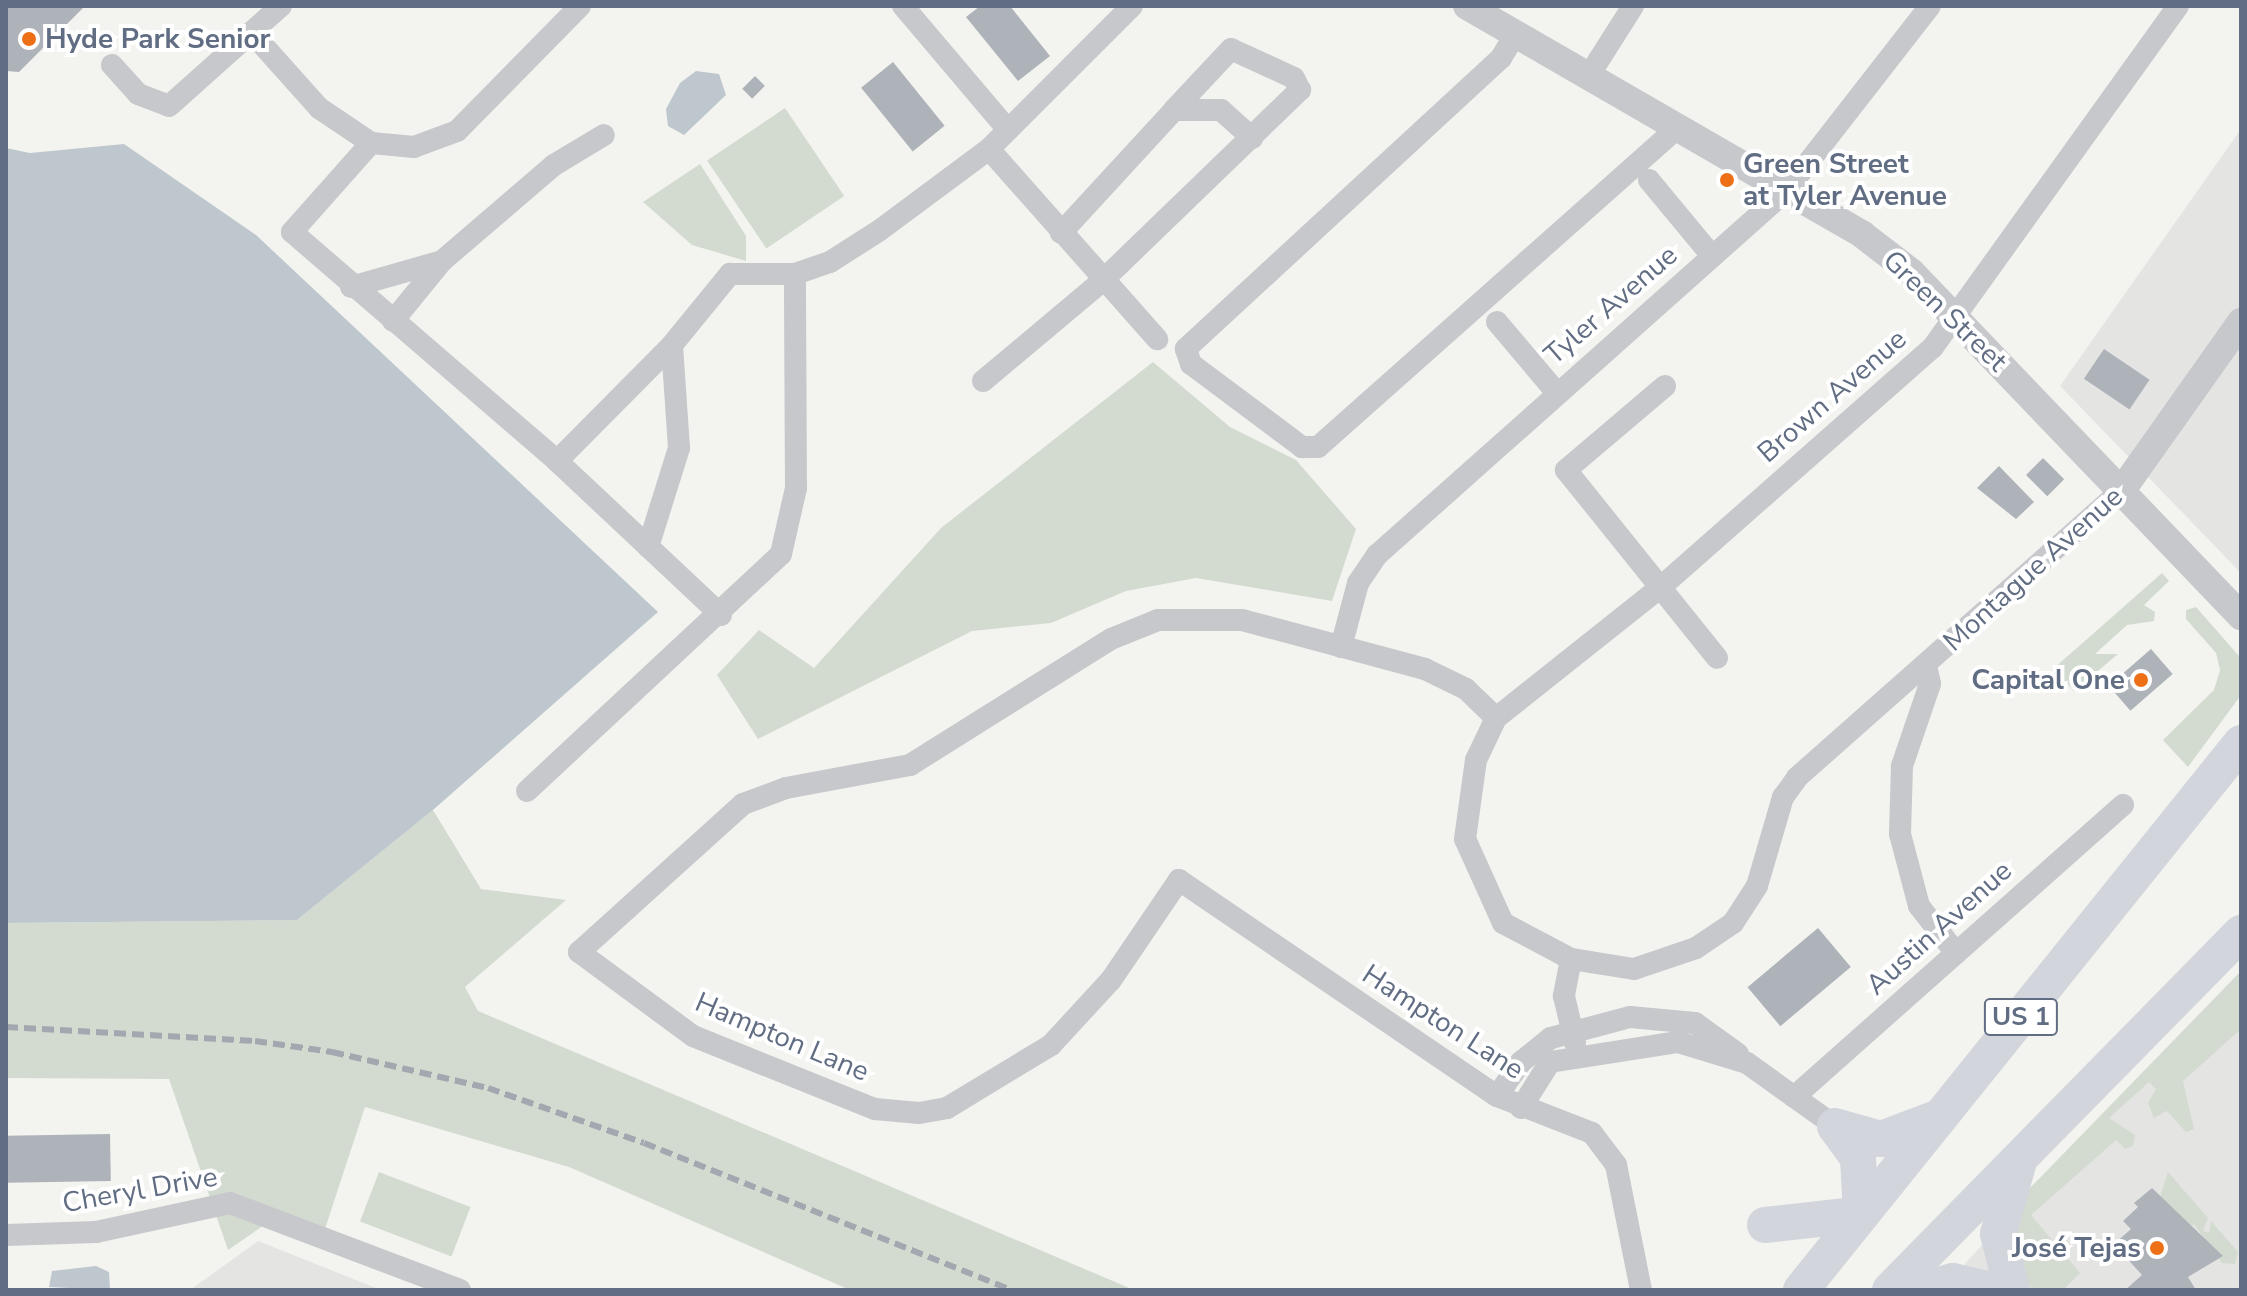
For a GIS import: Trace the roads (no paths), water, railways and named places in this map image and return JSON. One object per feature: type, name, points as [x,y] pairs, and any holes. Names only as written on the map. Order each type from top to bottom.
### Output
[{"type":"highway","name":"US 1","points":[[1798,1290],[2241,743]]},
{"type":"highway","points":[[1890,1290],[2241,933]]},
{"type":"highway","points":[[1835,1126],[1881,1139],[1943,1114]]},
{"type":"highway","points":[[1798,1290],[1795,1248],[1786,1235],[1765,1225],[1861,1214],[1858,1158],[1835,1126]]},
{"type":"highway","points":[[2012,1290],[1998,1234],[2021,1157]]},
{"type":"highway","points":[[1923,1290],[1953,1281],[1991,1290]]},
{"type":"street","points":[[112,65],[138,94],[169,106],[281,6]]},
{"type":"street","points":[[252,33],[319,108],[371,143],[414,147],[457,131],[580,6]]},
{"type":"street","points":[[903,6],[1008,130]]},
{"type":"street","points":[[557,461],[672,345],[730,274],[795,274],[830,262],[880,230],[989,149],[1132,6]]},
{"type":"street","name":"Green Street","points":[[1467,6],[1863,235],[1958,318],[2241,616]]},
{"type":"street","points":[[1588,77],[1633,6]]},
{"type":"street","name":"Tyler Avenue","points":[[1341,647],[1354,594],[1377,555],[1786,191],[1930,6]]},
{"type":"street","name":"Brown Avenue","points":[[1496,718],[1662,586],[1958,318],[2178,6]]},
{"type":"street","points":[[1516,33],[1501,58],[1186,349],[1191,364],[1302,447],[1318,447],[1677,128]]},
{"type":"street","points":[[983,381],[1101,282],[1252,138],[1300,90],[1294,78],[1231,49],[1061,233]]},
{"type":"street","points":[[1174,110],[1221,110],[1252,138]]},
{"type":"street","points":[[393,321],[442,261],[554,165],[604,135]]},
{"type":"street","points":[[371,143],[292,232],[351,287],[557,461],[721,615]]},
{"type":"street","points":[[989,149],[1101,282],[1157,339]]},
{"type":"street","points":[[1649,180],[1712,256]]},
{"type":"street","points":[[351,287],[442,261]]},
{"type":"street","points":[[527,791],[721,615],[781,554],[796,488],[795,274]]},
{"type":"street","points":[[1497,322],[1557,393]]},
{"type":"street","name":"Montague Avenue","points":[[1571,959],[1618,969],[1657,964],[1733,923],[1757,886],[1790,785],[2122,490],[2241,322]]},
{"type":"street","points":[[648,547],[679,448],[672,345]]},
{"type":"street","points":[[1665,386],[1566,470],[1717,658]]},
{"type":"street","name":"Hampton Lane","points":[[1496,718],[1446,677],[1242,620],[1146,624],[1111,639],[910,765],[786,788],[743,804],[579,952],[693,1036],[875,1109],[919,1113],[947,1108],[1051,1045],[1111,980],[1179,880],[1497,1096],[1521,1108],[1592,1133],[1616,1165],[1641,1290]]},
{"type":"street","points":[[1926,666],[1930,684],[1902,766],[1900,834],[1919,906],[1956,953]]},
{"type":"street","points":[[1496,718],[1476,760],[1465,839],[1503,923],[1571,959],[1564,996],[1577,1055]]},
{"type":"street","name":"Austin Avenue","points":[[1794,1097],[2123,805]]},
{"type":"street","points":[[1497,1096],[1529,1054],[1571,1030],[1651,1015],[1705,1027],[1747,1063],[1835,1126]]},
{"type":"street","points":[[1651,1015],[1652,1042]]},
{"type":"street","points":[[1521,1108],[1543,1067],[1577,1055],[1652,1042],[1702,1046],[1747,1063]]},
{"type":"street","name":"Cheryl Drive","points":[[6,1235],[88,1233],[230,1203],[460,1290]]},
{"type":"railway","points":[[6,1027],[255,1041],[332,1052],[488,1088],[644,1143],[1011,1290]]},
{"type":"place","name":"Hyde Park Senior","points":[[29,39]]},
{"type":"place","name":"Green Street at Tyler Avenue","points":[[1727,180]]},
{"type":"place","name":"Capital One","points":[[2141,680]]},
{"type":"place","name":"José Tejas","points":[[2157,1248]]}]
